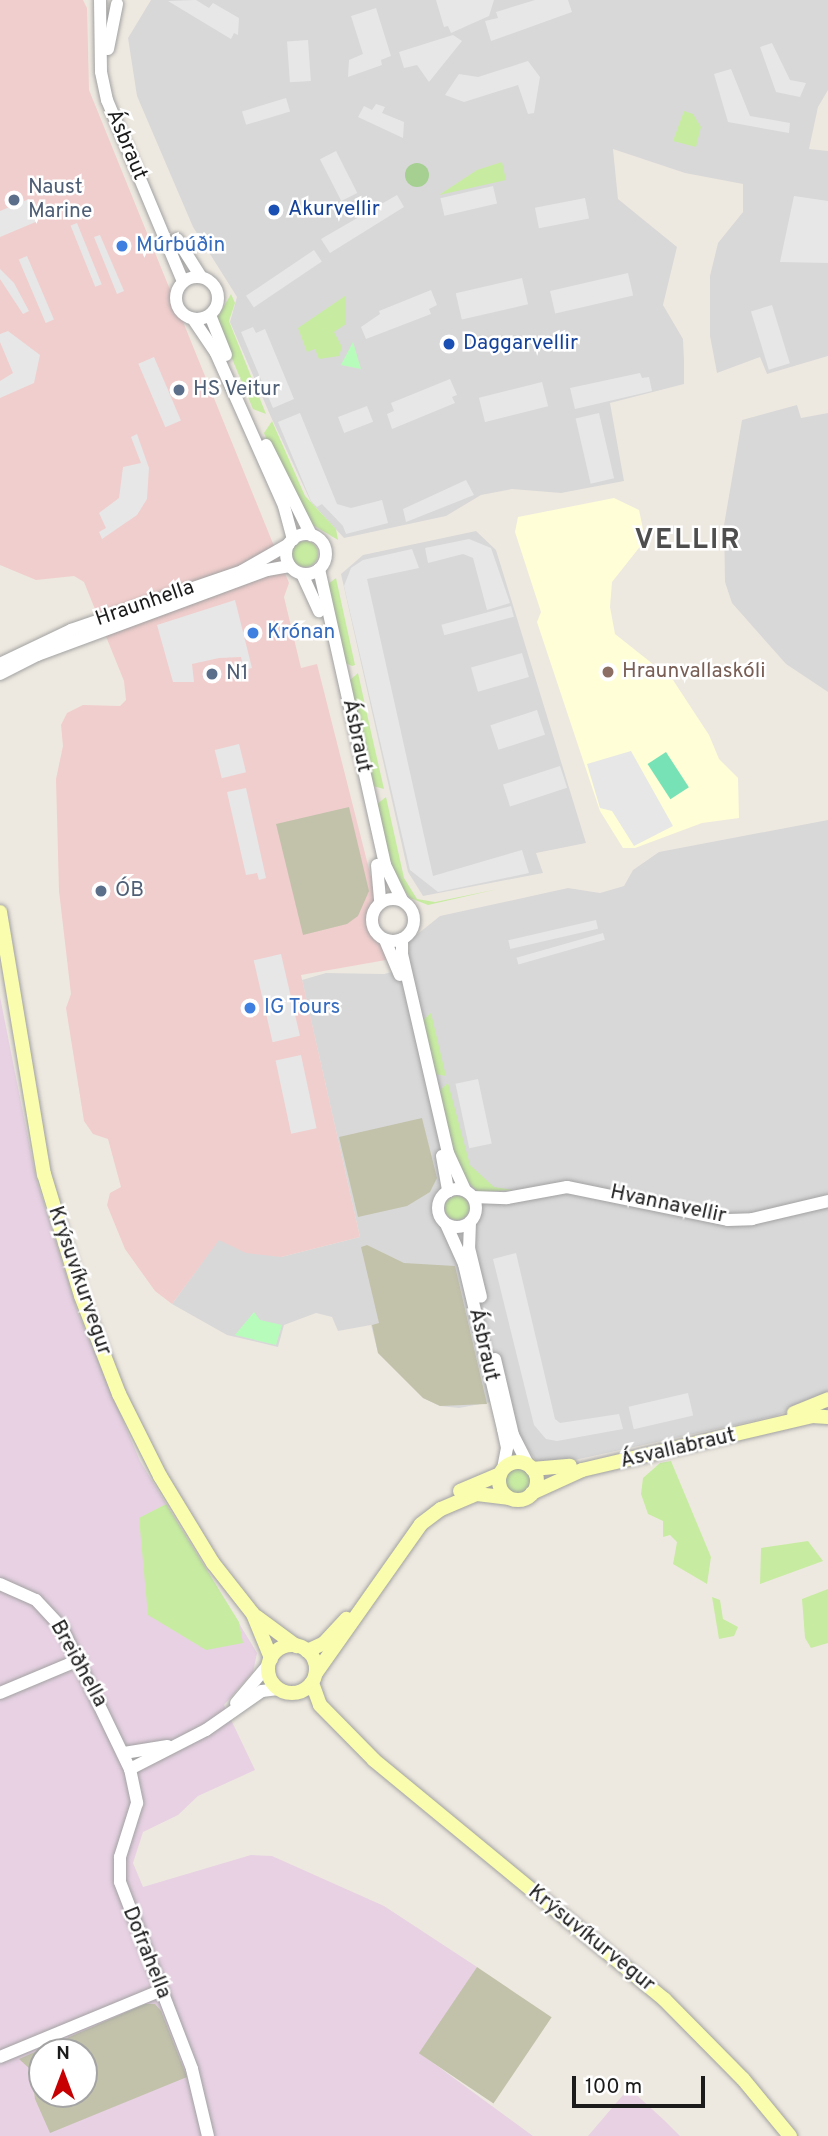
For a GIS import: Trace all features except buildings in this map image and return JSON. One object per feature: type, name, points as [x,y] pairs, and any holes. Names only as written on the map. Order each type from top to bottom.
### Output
[{"type":"main road","name":"Krýsuvíkurvegur","points":[[0,912],[42,1162],[81,1296],[119,1394],[160,1476],[213,1563],[253,1614],[302,1648]]},
{"type":"main road","name":"Ásvallabraut","points":[[530,1467],[554,1470],[757,1423],[828,1399]]},
{"type":"main road","name":"Ásvallabraut","points":[[532,1493],[582,1471],[812,1416],[828,1417]]},
{"type":"main road","points":[[515,1462],[530,1467],[537,1478],[532,1493],[519,1500],[488,1492],[464,1498],[421,1524],[314,1678],[284,1691],[271,1679],[270,1661],[282,1647],[302,1648],[324,1643],[342,1623],[414,1521],[437,1503],[515,1462]]},
{"type":"main road","points":[[501,1471],[499,1485],[508,1498]]},
{"type":"main road","name":"Krýsuvíkurvegur","points":[[253,1614],[270,1661]]},
{"type":"main road","points":[[302,1648],[314,1678]]},
{"type":"main road","name":"Krýsuvíkurvegur","points":[[314,1678],[320,1705],[374,1760]]},
{"type":"main road","name":"Krýsuvíkurvegur","points":[[284,1691],[374,1760],[664,1999],[743,2079],[790,2136]]},
{"type":"street","points":[[102,0],[122,2]]},
{"type":"street","name":"Ásbraut","points":[[102,0],[101,72],[107,100],[183,282]]},
{"type":"street","name":"Ásbraut","points":[[122,2],[108,41],[115,98],[183,252],[201,277]]},
{"type":"street","points":[[193,318],[210,315],[217,304],[217,292],[201,277],[183,282],[177,293],[177,305],[193,318],[216,353],[284,506],[291,542],[290,566],[302,573],[319,569],[326,551],[311,535],[256,425],[210,315]]},
{"type":"street","points":[[291,542],[311,535]]},
{"type":"street","name":"Hraunhella","points":[[0,664],[71,630],[242,571],[291,542]]},
{"type":"street","name":"Hraunhella","points":[[0,674],[37,655],[267,570],[290,566]]},
{"type":"street","name":"Ásbraut","points":[[319,569],[385,866],[402,900]]},
{"type":"street","name":"Ásbraut","points":[[302,573],[321,617],[380,874],[380,903]]},
{"type":"street","points":[[402,900],[412,910],[414,923],[402,939],[402,954],[448,1153],[469,1194],[472,1220],[461,1227],[446,1224],[438,1208],[448,1191],[399,974],[385,940],[372,922],[380,903],[402,900]]},
{"type":"street","points":[[385,940],[402,939]]},
{"type":"street","name":"Hvannavellir","points":[[469,1194],[507,1198],[580,1188],[728,1220],[752,1219],[828,1201]]},
{"type":"street","points":[[448,1191],[469,1194]]},
{"type":"street","name":"Hvannavellir","points":[[472,1220],[507,1198]]},
{"type":"street","name":"Ásbraut","points":[[472,1220],[469,1248],[508,1413],[530,1467]]},
{"type":"street","name":"Ásbraut","points":[[446,1224],[464,1264],[506,1442],[501,1471]]},
{"type":"street","name":"Breiðhella","points":[[0,1584],[43,1606],[62,1628],[130,1769]]},
{"type":"street","points":[[0,1693],[79,1660]]},
{"type":"street","points":[[233,1709],[270,1661]]},
{"type":"street","points":[[130,1769],[177,1744],[262,1691],[284,1691]]},
{"type":"street","points":[[124,1754],[177,1744]]},
{"type":"street","name":"Dofrahella","points":[[130,1769],[137,1803],[120,1857],[120,1882],[192,2068],[208,2136]]},
{"type":"street","points":[[0,2057],[162,1990]]},
{"type":"shaded area","points":[[0,0],[83,0],[87,8],[89,90],[289,583],[284,597],[301,668],[317,664],[371,877],[386,960],[301,975],[360,1237],[281,1257],[246,1253],[219,1240],[172,1304],[155,1291],[125,1249],[107,1205],[110,1193],[121,1187],[108,1139],[93,1134],[84,1121],[66,1008],[71,994],[59,891],[56,779],[63,746],[61,725],[67,713],[83,705],[120,706],[126,700],[124,681],[84,582],[74,576],[36,580],[0,565]]},
{"type":"shaded area","points":[[151,0],[828,0],[828,90],[818,107],[809,149],[828,151],[828,356],[767,374],[760,357],[717,373],[710,336],[710,276],[718,243],[743,212],[743,184],[685,173],[613,149],[618,199],[677,247],[663,305],[683,339],[684,360],[684,384],[610,403],[624,481],[561,493],[512,489],[481,495],[446,516],[344,538],[311,502],[271,417],[230,322],[237,297],[193,227],[137,96],[128,38]]},
{"type":"shaded area","points":[[196,0],[209,8],[213,3],[239,18],[238,35],[234,33],[231,39],[168,1]]},
{"type":"shaded area","points":[[436,0],[494,0],[489,16],[451,33],[448,26],[444,27]]},
{"type":"shaded area","points":[[535,0],[568,0],[572,12],[491,41],[485,21],[498,18],[496,12]]},
{"type":"shaded area","points":[[376,8],[391,56],[381,60],[382,65],[348,77],[349,60],[363,54],[351,16]]},
{"type":"shaded area","points":[[453,35],[462,41],[429,82],[417,65],[404,68],[399,52]]},
{"type":"shaded area","points":[[308,40],[311,81],[290,82],[287,41]]},
{"type":"shaded area","points":[[772,43],[790,80],[806,83],[800,97],[776,92],[760,47]]},
{"type":"shaded area","points":[[528,61],[540,77],[534,113],[528,114],[518,85],[464,102],[445,95],[459,74],[478,77]]},
{"type":"shaded area","points":[[731,69],[750,116],[790,123],[789,133],[728,122],[714,74]]},
{"type":"shaded area","points":[[286,98],[290,111],[246,125],[242,111]]},
{"type":"shaded area","points":[[376,104],[385,107],[382,113],[404,122],[403,138],[358,117],[364,106],[372,110]]},
{"type":"shaded area","points":[[336,151],[357,193],[341,201],[320,159]]},
{"type":"shaded area","points":[[493,186],[497,204],[444,216],[440,198]]},
{"type":"shaded area","points":[[397,195],[404,207],[330,253],[321,239]]},
{"type":"shaded area","points":[[794,196],[828,201],[828,263],[780,262]]},
{"type":"shaded area","points":[[585,198],[589,219],[539,228],[535,208]]},
{"type":"shaded area","points":[[29,199],[38,221],[0,237],[0,211]]},
{"type":"shaded area","points":[[77,223],[102,284],[95,287],[71,226]]},
{"type":"shaded area","points":[[100,235],[124,291],[117,294],[94,237]]},
{"type":"shaded area","points":[[314,250],[322,262],[254,307],[246,296]]},
{"type":"shaded area","points":[[27,256],[54,320],[46,323],[19,260]]},
{"type":"shaded area","points":[[0,269],[14,283],[29,311],[23,314],[0,279]]},
{"type":"shaded area","points":[[628,273],[633,295],[555,313],[550,291]]},
{"type":"shaded area","points":[[522,278],[528,304],[462,320],[456,293]]},
{"type":"shaded area","points":[[431,290],[437,305],[429,309],[431,314],[366,339],[361,327],[380,314],[379,311]]},
{"type":"shaded area","points":[[772,305],[790,363],[769,370],[751,311]]},
{"type":"shaded area","points":[[253,327],[256,333],[265,329],[294,399],[273,408],[241,332]]},
{"type":"shaded area","points":[[8,331],[40,355],[34,383],[0,398],[0,381],[13,373],[0,342],[0,334]]},
{"type":"shaded area","points":[[154,357],[181,421],[165,427],[138,364]]},
{"type":"shaded area","points":[[640,373],[642,378],[649,377],[652,391],[575,409],[570,388]]},
{"type":"shaded area","points":[[450,379],[457,395],[452,397],[455,403],[392,429],[387,414],[394,411],[391,403]]},
{"type":"shaded area","points":[[542,382],[548,406],[485,422],[479,398]]},
{"type":"shaded area","points":[[797,405],[801,418],[828,413],[828,692],[786,664],[732,603],[725,582],[724,525],[742,420]]},
{"type":"shaded area","points":[[367,406],[373,422],[344,433],[338,417]]},
{"type":"shaded area","points":[[300,413],[337,504],[351,508],[382,500],[388,523],[346,534],[343,526],[322,504],[317,507],[311,501],[278,422]]},
{"type":"shaded area","points":[[599,413],[614,478],[591,484],[576,418]]},
{"type":"shaded area","points":[[137,434],[149,468],[147,499],[137,515],[102,539],[99,532],[106,528],[99,513],[119,498],[123,467],[141,463],[131,437]]},
{"type":"shaded area","points":[[466,480],[474,495],[406,522],[403,509]]},
{"type":"shaded area","name":"Hraunvallaskóli","points":[[614,498],[639,510],[643,529],[642,544],[612,582],[610,607],[615,634],[673,680],[709,735],[719,759],[738,778],[739,818],[702,823],[635,848],[623,848],[600,811],[537,622],[541,612],[515,532],[518,517]]},
{"type":"shaded area","points":[[476,531],[496,550],[586,843],[536,853],[543,873],[423,896],[408,872],[341,574],[363,555]]},
{"type":"shaded area","points":[[469,539],[491,548],[510,603],[487,610],[473,558],[463,554],[428,563],[425,548]]},
{"type":"shaded area","points":[[412,549],[419,568],[367,579],[433,876],[522,850],[529,873],[438,892],[410,870],[344,586],[351,568],[363,560]]},
{"type":"shaded area","points":[[235,600],[252,668],[244,670],[241,657],[219,658],[192,664],[194,682],[173,682],[157,625]]},
{"type":"shaded area","points":[[511,606],[514,617],[444,635],[441,625]]},
{"type":"shaded area","points":[[522,653],[529,677],[478,692],[471,668]]},
{"type":"shaded area","points":[[537,710],[545,735],[498,750],[490,725]]},
{"type":"shaded area","points":[[239,744],[246,772],[222,778],[215,750]]},
{"type":"shaded area","points":[[631,751],[673,826],[634,846],[612,811],[600,808],[587,764]]},
{"type":"shaded area","points":[[560,766],[567,788],[510,806],[503,785]]},
{"type":"shaded area","points":[[246,788],[266,878],[259,880],[257,873],[246,875],[227,792]]},
{"type":"shaded area","points":[[349,807],[369,891],[358,916],[347,924],[303,935],[276,824]]},
{"type":"shaded area","points":[[828,820],[828,1395],[775,1416],[570,1461],[537,1462],[515,1430],[507,1399],[459,1408],[440,1406],[423,1398],[378,1353],[371,1325],[338,1331],[332,1317],[316,1313],[284,1325],[278,1347],[227,1335],[172,1304],[219,1239],[281,1257],[360,1237],[302,980],[326,973],[384,974],[408,968],[409,941],[440,916],[568,888],[600,893],[624,886],[633,870],[659,852]]},
{"type":"shaded area","points":[[596,920],[598,929],[510,949],[508,940]]},
{"type":"shaded area","points":[[603,933],[605,940],[518,965],[516,958]]},
{"type":"shaded area","points":[[281,954],[300,1036],[273,1042],[254,960]]},
{"type":"shaded area","points":[[0,997],[36,1178],[78,1313],[140,1461],[257,1653],[253,1672],[224,1705],[255,1770],[198,1796],[178,1815],[143,1832],[133,1863],[143,1887],[251,1855],[272,1856],[384,1906],[477,1967],[421,2054],[533,2136],[0,2136]]},
{"type":"shaded area","points":[[301,1055],[317,1128],[291,1134],[276,1060]]},
{"type":"shaded area","points":[[478,1079],[492,1144],[469,1148],[456,1084]]},
{"type":"shaded area","points":[[422,1118],[437,1178],[430,1192],[407,1206],[358,1217],[339,1137]]},
{"type":"shaded area","points":[[367,1245],[404,1263],[455,1266],[487,1404],[440,1406],[423,1398],[378,1353],[372,1325],[379,1323],[361,1247]]},
{"type":"shaded area","points":[[516,1253],[555,1419],[560,1423],[619,1414],[623,1429],[557,1441],[546,1439],[534,1425],[493,1259]]},
{"type":"shaded area","points":[[688,1393],[693,1415],[634,1429],[629,1407]]},
{"type":"shaded area","points":[[477,1967],[552,2017],[493,2104],[419,2053]]},
{"type":"shaded area","points":[[145,2004],[155,2004],[161,2011],[187,2077],[50,2133],[39,2108],[98,2108],[98,2038],[67,2038]]},
{"type":"shaded area","points":[[28,2055],[28,2067],[19,2059]]},
{"type":"shaded area","points":[[629,2088],[665,2121],[680,2136],[588,2136]]},
{"type":"green space","points":[[684,111],[693,114],[701,127],[696,147],[673,141]]},
{"type":"green space","points":[[502,162],[506,180],[439,195],[477,170]]},
{"type":"green space","points":[[417,163],[426,166],[429,175],[426,184],[417,187],[408,184],[405,175],[408,166]]},
{"type":"green space","points":[[231,294],[235,303],[229,321],[266,414],[253,409],[216,320]]},
{"type":"green space","points":[[345,296],[346,324],[334,332],[342,347],[339,356],[319,359],[315,349],[307,352],[298,328]]},
{"type":"green space","points":[[353,342],[361,369],[341,365]]},
{"type":"green space","points":[[272,421],[305,496],[336,529],[338,540],[313,525],[289,493],[264,433]]},
{"type":"green space","points":[[305,541],[314,545],[318,554],[314,563],[305,567],[296,563],[292,554],[296,545]]},
{"type":"green space","points":[[336,578],[355,665],[352,666],[343,662],[328,584]]},
{"type":"green space","points":[[358,673],[384,789],[373,786],[349,681]]},
{"type":"green space","points":[[666,752],[689,787],[670,799],[648,764]]},
{"type":"green space","points":[[386,797],[404,878],[417,899],[435,902],[498,889],[428,905],[410,898],[392,873],[377,804]]},
{"type":"green space","points":[[431,1013],[446,1076],[435,1074],[422,1021]]},
{"type":"green space","points":[[448,1083],[470,1165],[494,1187],[513,1190],[478,1192],[467,1181],[456,1162],[439,1091]]},
{"type":"green space","points":[[452,1196],[462,1196],[469,1203],[469,1213],[462,1220],[452,1220],[445,1213],[445,1203]]},
{"type":"green space","points":[[254,1312],[260,1320],[282,1325],[276,1345],[235,1335]]},
{"type":"green space","points":[[671,1461],[711,1557],[707,1584],[673,1564],[677,1542],[670,1535],[663,1537],[663,1521],[648,1514],[641,1494],[643,1478],[660,1463]]},
{"type":"green space","points":[[517,1468],[526,1472],[530,1481],[526,1490],[517,1494],[508,1490],[504,1481],[508,1472]]},
{"type":"green space","points":[[166,1504],[239,1622],[243,1643],[206,1650],[148,1615],[139,1518]]},
{"type":"green space","points":[[808,1541],[823,1561],[760,1584],[761,1548]]},
{"type":"green space","points":[[828,1589],[828,1643],[811,1648],[805,1638],[802,1599]]},
{"type":"green space","points":[[712,1597],[720,1600],[723,1619],[738,1627],[734,1636],[719,1639]]},
{"type":"place","name":"Naust Marine","points":[[14,200]]},
{"type":"place","name":"Akurvellir","points":[[274,210]]},
{"type":"place","name":"Múrbúðin","points":[[122,246]]},
{"type":"place","name":"Daggarvellir","points":[[449,344]]},
{"type":"place","name":"HS Veitur","points":[[179,390]]},
{"type":"place","name":"Krónan","points":[[253,633]]},
{"type":"place","name":"Hraunvallaskóli","points":[[608,672]]},
{"type":"place","name":"N1","points":[[212,674]]},
{"type":"place","name":"ÓB","points":[[101,891]]},
{"type":"place","name":"IG Tours","points":[[250,1008]]},
{"type":"district","name":"VELLIR","points":[[688,541]]}]
